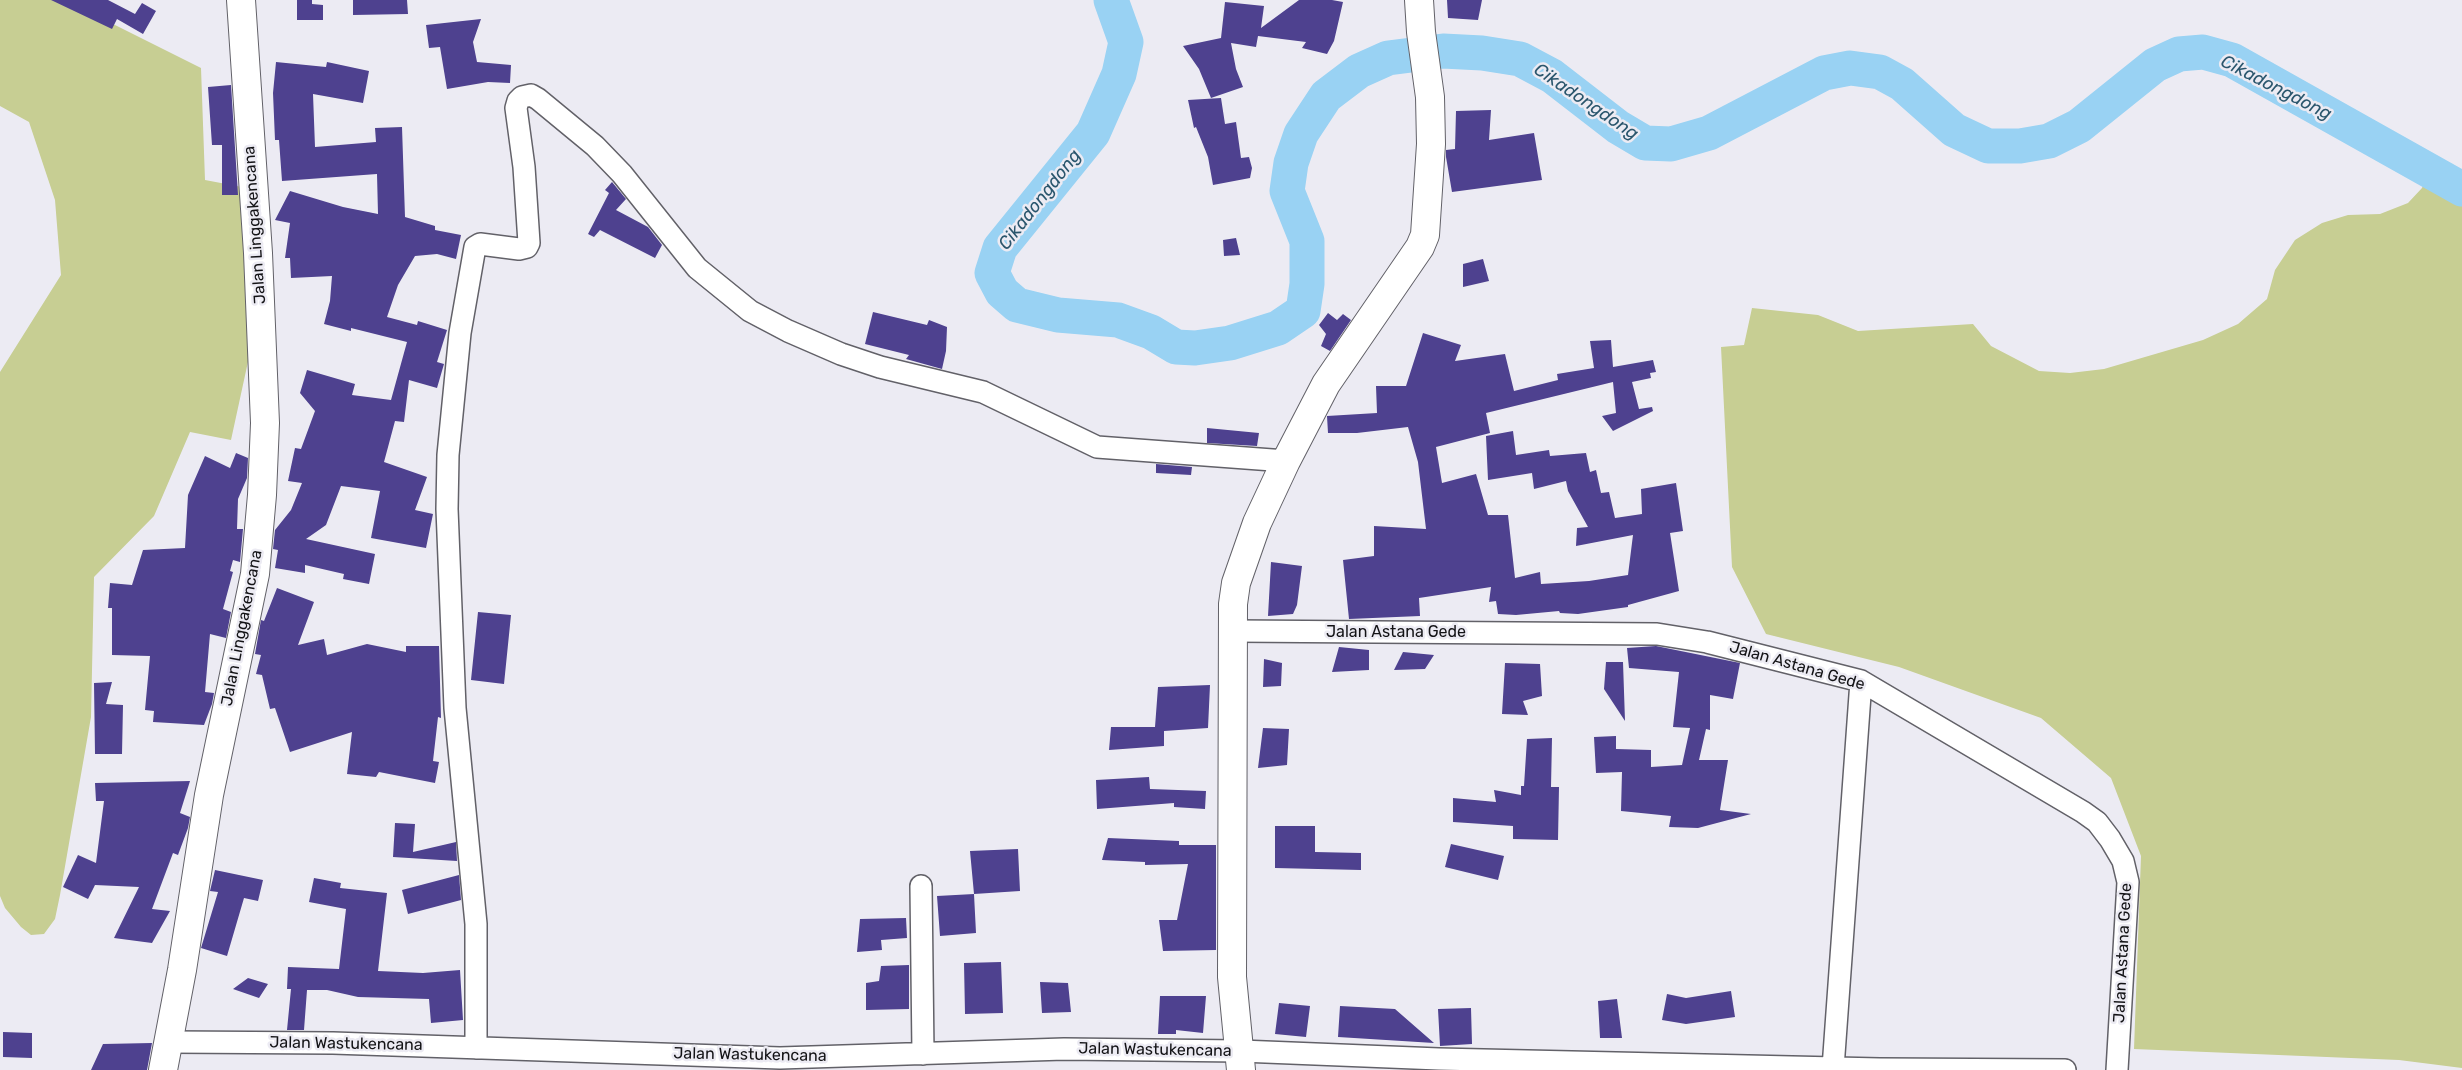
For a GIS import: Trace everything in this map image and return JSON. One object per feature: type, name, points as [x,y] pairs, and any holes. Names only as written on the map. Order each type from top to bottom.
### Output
[{"type":"street","name":"Jalan Linggakencana","points":[[164,1070],[209,795],[255,574],[262,495],[265,423],[258,252],[241,0]]},
{"type":"street","points":[[1241,1061],[1232,977],[1233,604],[1236,583],[1245,555],[1286,461],[1338,366],[1420,247],[1425,235],[1432,144],[1430,97],[1421,32],[1419,0]]},
{"type":"street","points":[[476,1048],[476,916],[455,708],[447,509],[448,455],[460,333],[475,247],[480,244],[519,249],[528,247],[529,243],[524,167],[516,108],[518,101],[522,97],[531,95],[538,99],[595,146],[622,174],[697,268],[750,311],[788,331],[841,354],[880,367],[983,392],[1097,447],[1286,461]]},
{"type":"street","name":"Jalan Astana Gede","points":[[1234,631],[1657,634],[1707,642],[1861,681],[2083,812],[2097,822],[2110,839],[2123,861],[2128,882],[2117,1070]]},
{"type":"street","points":[[1833,1068],[1861,681]]},
{"type":"street","points":[[921,886],[923,1054]]},
{"type":"street","name":"Jalan Wastukencana","points":[[170,1042],[332,1043],[476,1048],[763,1064],[923,1054],[1064,1049],[1241,1061],[1440,1059],[1833,1068],[2065,1070]]},
{"type":"green space","points":[[0,0],[65,0],[201,68],[205,180],[242,187],[259,311],[231,440],[190,432],[154,516],[94,577],[91,717],[60,895],[55,919],[44,934],[31,935],[21,927],[5,908],[0,896],[0,372],[61,275],[55,200],[29,122],[0,106]]},
{"type":"green space","points":[[2425,180],[2462,203],[2462,1068],[2399,1060],[2134,1049],[2141,856],[2111,778],[2041,718],[1899,667],[1766,634],[1732,567],[1721,347],[1744,345],[1752,308],[1818,315],[1858,331],[1973,324],[1991,346],[2039,371],[2070,373],[2104,369],[2203,340],[2238,324],[2267,299],[2275,270],[2295,240],[2322,223],[2348,215],[2380,214],[2408,203],[2422,188]]},
{"type":"building","points":[[51,0],[108,0],[135,14],[142,3],[156,11],[143,34],[117,19],[112,29]]},
{"type":"building","points":[[297,0],[312,0],[312,4],[323,5],[323,20],[297,20]]},
{"type":"building","points":[[353,0],[407,0],[408,14],[353,15]]},
{"type":"building","points":[[1299,0],[1343,2],[1334,41],[1327,54],[1302,48],[1306,42],[1258,36],[1256,47],[1231,43],[1236,69],[1243,87],[1211,98],[1199,69],[1183,46],[1221,38],[1225,2],[1264,6],[1261,28]]},
{"type":"building","points":[[1447,0],[1482,0],[1478,20],[1448,18]]},
{"type":"building","points":[[481,19],[473,42],[477,62],[511,65],[510,83],[488,82],[447,89],[440,47],[429,48],[426,25]]},
{"type":"building","points":[[276,62],[326,67],[327,62],[369,71],[363,103],[313,94],[315,147],[376,142],[375,128],[402,127],[405,217],[435,226],[435,230],[461,235],[456,259],[437,254],[415,256],[398,285],[387,317],[417,325],[418,321],[447,330],[437,362],[444,364],[437,388],[409,380],[404,422],[395,421],[384,462],[427,477],[415,510],[433,514],[426,548],[371,538],[380,491],[341,486],[326,525],[306,539],[375,554],[369,584],[343,579],[344,574],[305,565],[305,573],[275,568],[278,550],[273,549],[275,530],[291,510],[302,483],[288,481],[295,448],[301,449],[315,411],[300,393],[307,370],[355,384],[352,395],[391,400],[407,342],[351,328],[351,331],[324,324],[330,301],[332,276],[291,278],[290,258],[285,258],[290,223],[275,220],[290,191],[343,207],[378,214],[377,174],[282,181],[279,140],[275,140],[273,93]]},
{"type":"building","points":[[231,85],[238,195],[222,195],[222,145],[212,145],[208,87]]},
{"type":"building","points":[[1221,98],[1225,124],[1236,122],[1241,158],[1249,157],[1252,168],[1250,178],[1213,185],[1208,157],[1196,127],[1194,128],[1188,100]]},
{"type":"building","points":[[1491,110],[1489,140],[1534,133],[1542,180],[1452,192],[1446,150],[1455,149],[1456,111]]},
{"type":"building","points":[[612,182],[626,199],[616,210],[648,227],[662,245],[655,258],[600,230],[594,237],[588,234],[609,193],[605,190]]},
{"type":"building","points":[[1236,238],[1240,255],[1224,256],[1223,240]]},
{"type":"building","points":[[1483,259],[1489,281],[1463,287],[1463,264]]},
{"type":"building","points":[[873,312],[927,325],[929,320],[947,327],[946,351],[942,369],[906,359],[909,355],[865,344]]},
{"type":"building","points":[[1328,313],[1337,320],[1343,314],[1351,320],[1330,351],[1321,346],[1326,334],[1319,325]]},
{"type":"building","points":[[1423,333],[1461,345],[1455,361],[1505,354],[1514,391],[1558,380],[1557,374],[1594,368],[1590,341],[1611,340],[1613,367],[1653,360],[1656,372],[1650,373],[1651,378],[1632,382],[1639,409],[1652,407],[1653,411],[1613,431],[1602,416],[1616,413],[1613,382],[1486,413],[1490,433],[1436,447],[1442,483],[1476,474],[1488,515],[1508,515],[1515,578],[1540,572],[1541,584],[1589,581],[1628,575],[1633,535],[1576,546],[1577,528],[1588,527],[1568,491],[1566,481],[1534,489],[1532,473],[1488,480],[1486,436],[1513,431],[1516,455],[1549,450],[1550,456],[1586,453],[1590,472],[1596,470],[1601,493],[1609,492],[1615,518],[1642,514],[1641,489],[1676,483],[1683,531],[1670,533],[1679,591],[1628,605],[1628,607],[1578,614],[1560,613],[1559,611],[1516,615],[1498,614],[1496,601],[1489,602],[1491,587],[1419,598],[1420,616],[1349,619],[1343,560],[1374,556],[1374,526],[1426,529],[1418,462],[1408,427],[1357,433],[1328,433],[1327,416],[1377,413],[1376,386],[1406,386]]},
{"type":"building","points":[[1207,428],[1259,433],[1257,446],[1207,443]]},
{"type":"building","points":[[236,453],[248,458],[247,478],[238,499],[237,529],[243,529],[240,562],[233,560],[230,571],[233,572],[223,609],[231,612],[226,638],[210,634],[205,692],[214,693],[212,704],[204,725],[153,722],[154,711],[145,710],[150,656],[112,655],[112,608],[108,608],[110,583],[132,585],[143,550],[185,548],[188,495],[205,456],[230,468]]},
{"type":"building","points":[[1156,464],[1192,467],[1191,475],[1156,473]]},
{"type":"building","points":[[1271,562],[1302,566],[1297,605],[1293,614],[1268,616]]},
{"type":"building","points":[[277,588],[314,602],[298,645],[324,639],[327,655],[367,644],[406,652],[406,646],[439,646],[441,718],[438,717],[433,761],[439,762],[435,783],[379,772],[376,777],[347,774],[352,732],[290,752],[275,708],[270,709],[262,675],[256,674],[261,655],[255,654],[261,620],[264,621]]},
{"type":"building","points":[[478,612],[511,615],[504,684],[471,680]]},
{"type":"building","points":[[1656,646],[1740,663],[1733,699],[1710,695],[1710,730],[1706,729],[1699,760],[1728,760],[1720,810],[1751,814],[1698,828],[1669,827],[1671,816],[1621,811],[1622,772],[1596,773],[1594,737],[1616,736],[1616,749],[1651,750],[1651,767],[1682,765],[1690,728],[1673,727],[1679,672],[1629,668],[1627,648]]},
{"type":"building","points":[[1339,647],[1369,650],[1369,670],[1332,672]]},
{"type":"building","points":[[1403,652],[1434,655],[1425,669],[1394,670]]},
{"type":"building","points":[[1264,659],[1282,663],[1281,686],[1263,687]]},
{"type":"building","points":[[1606,662],[1623,662],[1625,721],[1604,689]]},
{"type":"building","points":[[1505,663],[1540,664],[1542,696],[1523,701],[1528,715],[1502,714]]},
{"type":"building","points":[[112,682],[106,704],[123,705],[122,754],[95,754],[94,683]]},
{"type":"building","points":[[1210,685],[1208,728],[1164,731],[1164,746],[1109,750],[1111,727],[1155,727],[1158,687]]},
{"type":"building","points":[[1263,728],[1289,729],[1287,765],[1258,768]]},
{"type":"building","points":[[1552,738],[1551,787],[1559,787],[1558,840],[1513,839],[1513,826],[1453,822],[1453,798],[1496,802],[1494,790],[1521,795],[1521,786],[1524,786],[1527,739]]},
{"type":"building","points":[[1149,777],[1150,789],[1206,791],[1205,809],[1174,807],[1174,803],[1097,809],[1096,780]]},
{"type":"building","points":[[190,781],[180,813],[190,817],[188,828],[178,855],[173,853],[152,909],[170,911],[152,943],[114,938],[139,887],[95,885],[88,899],[63,887],[78,855],[96,863],[104,801],[96,801],[95,783]]},
{"type":"building","points":[[395,823],[415,824],[413,852],[456,842],[457,861],[393,857]]},
{"type":"building","points":[[1275,826],[1315,826],[1315,852],[1361,853],[1361,870],[1275,868]]},
{"type":"building","points":[[1108,838],[1179,841],[1179,845],[1216,845],[1216,950],[1163,951],[1159,920],[1177,920],[1188,864],[1145,865],[1145,862],[1102,860]]},
{"type":"building","points":[[1451,844],[1504,856],[1498,880],[1445,867]]},
{"type":"building","points":[[1018,849],[1020,891],[974,894],[970,851]]},
{"type":"building","points":[[215,870],[263,880],[258,901],[244,898],[227,956],[201,948],[218,892],[210,891]]},
{"type":"building","points":[[459,875],[461,900],[408,914],[402,890]]},
{"type":"building","points":[[314,878],[341,883],[340,888],[387,893],[378,971],[423,973],[460,970],[463,1020],[431,1023],[429,999],[358,997],[327,990],[307,990],[304,1030],[287,1030],[291,989],[287,989],[288,967],[339,969],[346,909],[309,902]]},
{"type":"building","points":[[974,894],[976,933],[940,936],[937,896]]},
{"type":"building","points":[[906,918],[907,938],[881,940],[882,950],[857,952],[860,919]]},
{"type":"building","points":[[1001,962],[1003,1013],[965,1014],[964,963]]},
{"type":"building","points":[[909,965],[909,1009],[866,1010],[866,983],[879,981],[881,966]]},
{"type":"building","points":[[248,978],[268,984],[259,998],[233,989]]},
{"type":"building","points":[[1040,982],[1068,983],[1071,1012],[1042,1013]]},
{"type":"building","points":[[1731,991],[1735,1017],[1686,1024],[1662,1020],[1667,994],[1686,998]]},
{"type":"building","points":[[1160,996],[1206,996],[1203,1033],[1176,1030],[1176,1034],[1158,1034]]},
{"type":"building","points":[[1617,999],[1622,1038],[1600,1038],[1598,1001]]},
{"type":"building","points":[[1279,1003],[1310,1006],[1306,1037],[1275,1034]]},
{"type":"building","points":[[1340,1006],[1395,1009],[1434,1043],[1338,1037]]},
{"type":"building","points":[[1471,1008],[1472,1044],[1440,1046],[1438,1009]]},
{"type":"building","points":[[3,1032],[32,1033],[32,1058],[3,1057]]},
{"type":"building","points":[[152,1043],[147,1070],[91,1070],[103,1044]]},
{"type":"waterway","name":"Cikadongdong","points":[[1111,0],[1126,42],[1119,74],[1093,133],[1000,248],[992,273],[1002,292],[1017,305],[1058,315],[1118,320],[1151,332],[1176,347],[1195,348],[1230,343],[1278,328],[1303,311],[1307,284],[1307,241],[1287,191],[1291,163],[1301,134],[1326,96],[1359,71],[1388,58],[1443,51],[1482,53],[1520,59],[1552,76],[1618,127],[1645,143],[1671,144],[1709,133],[1824,73],[1850,68],[1880,72],[1902,84],[1954,130],[1988,146],[2020,146],[2049,141],[2079,126],[2155,65],[2179,54],[2203,52],[2232,60],[2462,189]]}]
